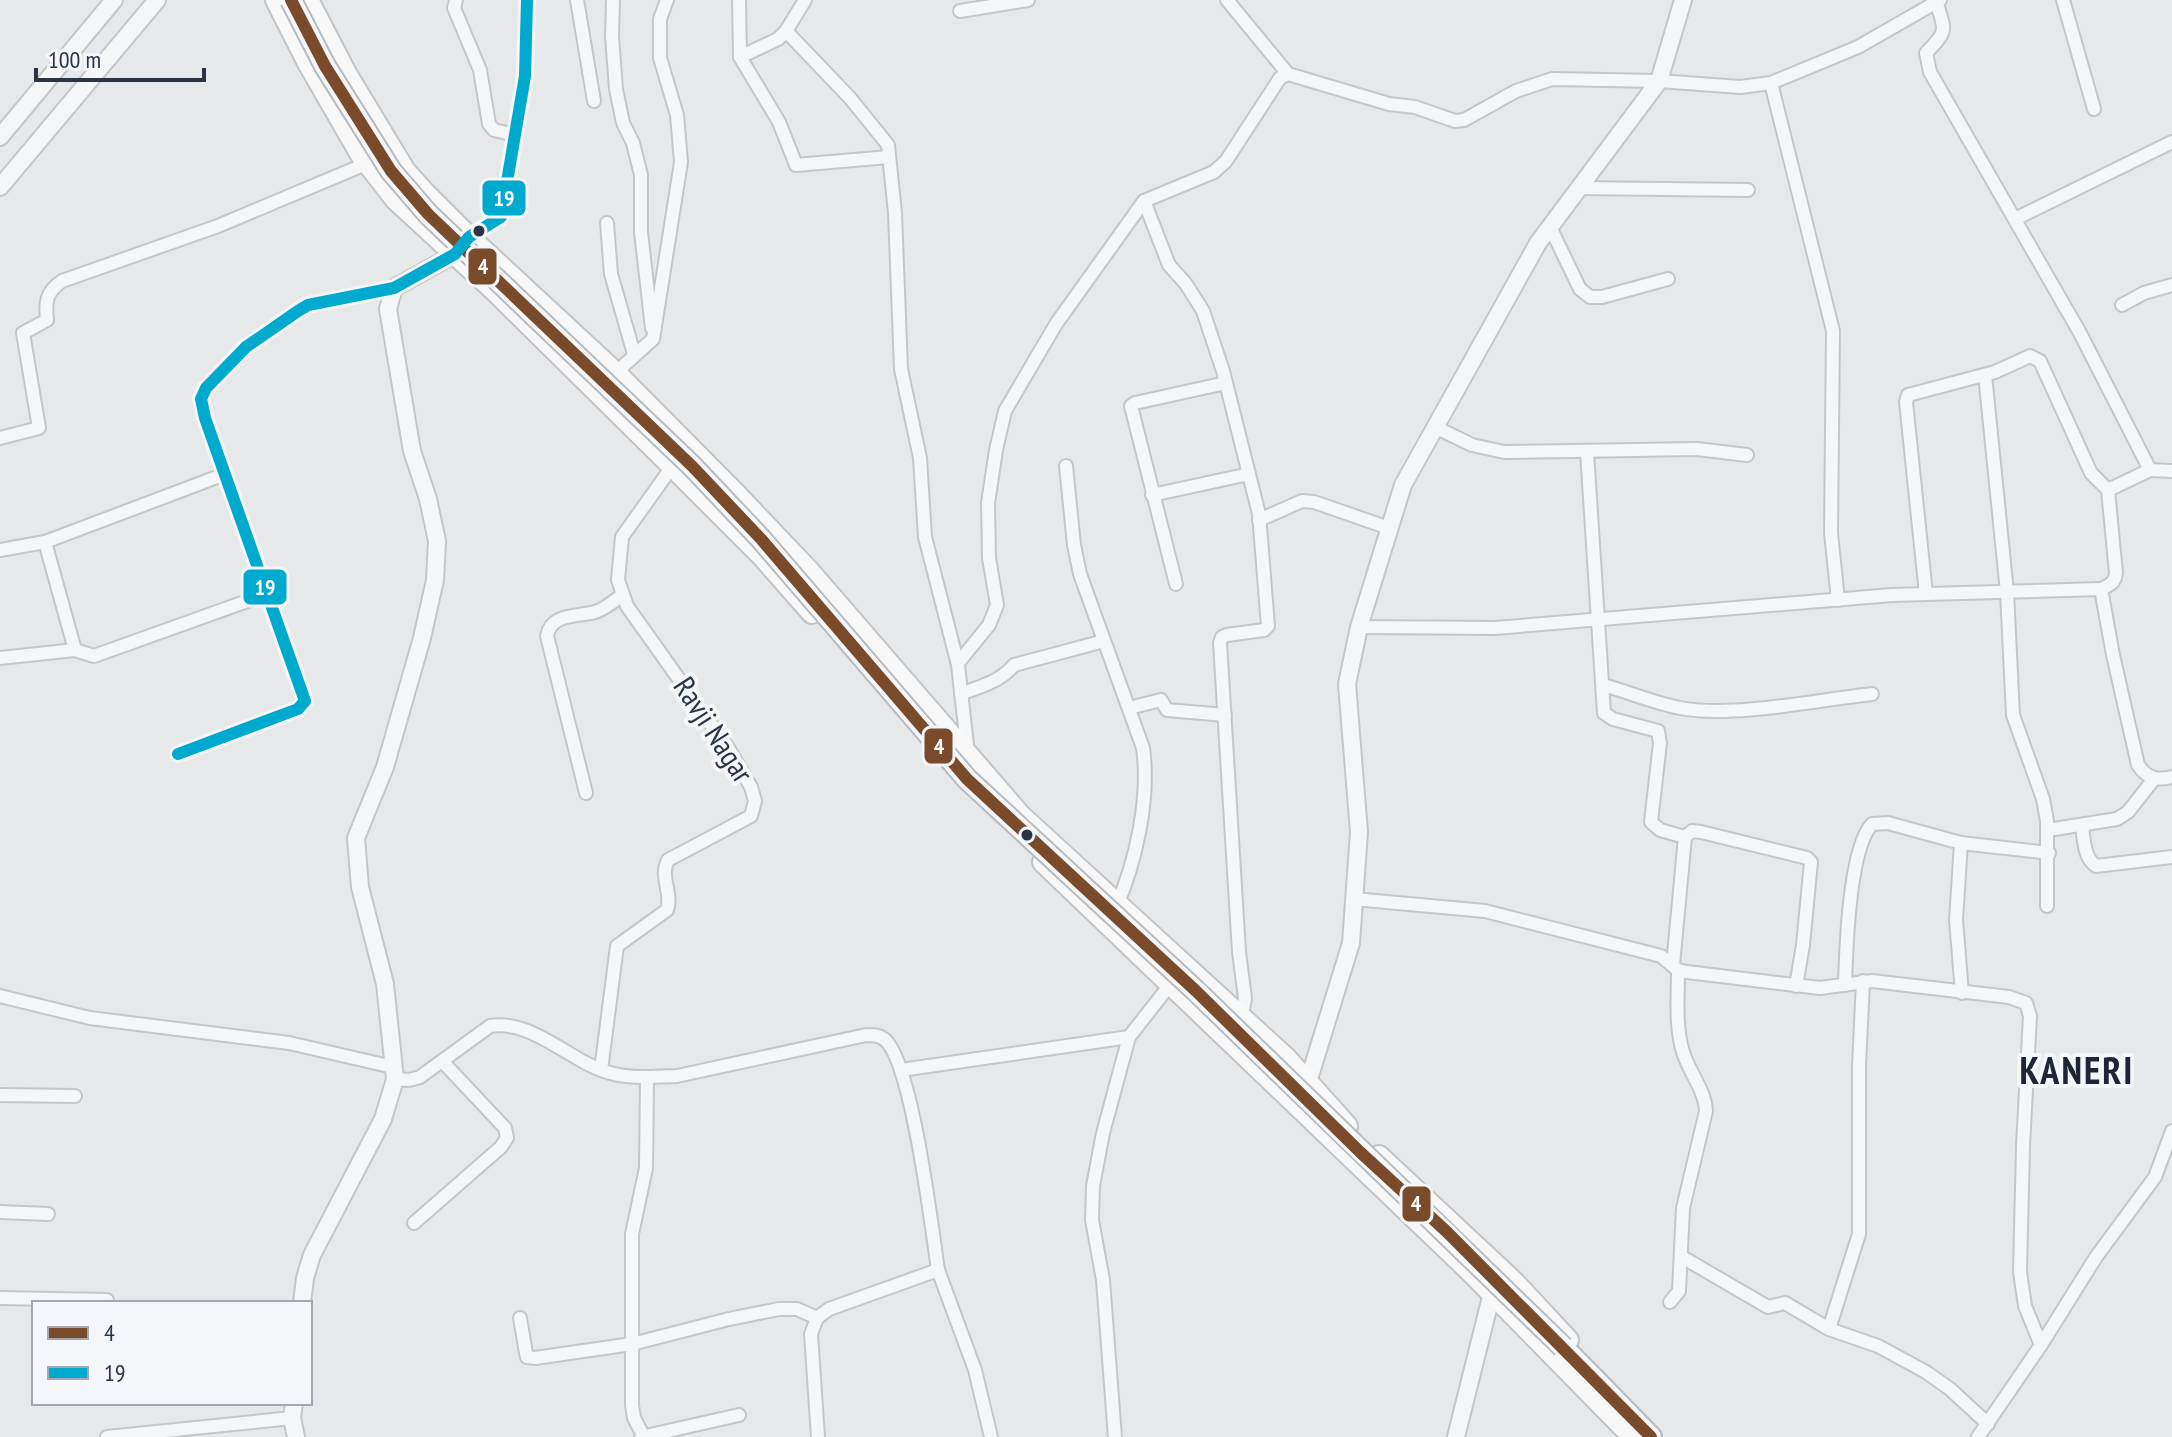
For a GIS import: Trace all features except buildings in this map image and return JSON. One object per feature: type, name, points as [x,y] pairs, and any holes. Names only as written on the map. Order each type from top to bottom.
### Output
[{"type":"main road","points":[[276,0],[308,63],[368,163],[396,200],[598,392],[762,556],[953,774],[1491,1292],[1633,1437]]},
{"type":"main road","points":[[291,0],[325,66],[391,171],[428,214],[692,466],[772,551],[967,779],[1196,991],[1563,1347],[1651,1437]]},
{"type":"main road","points":[[308,0],[347,75],[405,171],[469,237],[616,373],[810,572],[1021,816],[1286,1058],[1358,1138],[1500,1269],[1663,1437]]},
{"type":"main road","points":[[1563,1347],[1568,1359],[1641,1437]]},
{"type":"street","points":[[0,137],[114,0]]},
{"type":"street","points":[[0,187],[157,0]]},
{"type":"street","points":[[456,0],[454,8],[480,70],[489,124],[494,130],[515,135]]},
{"type":"street","points":[[178,754],[298,709],[304,699],[202,407],[201,399],[206,388],[246,347],[308,305],[394,288],[455,254],[469,237],[501,217],[525,76],[527,0]]},
{"type":"street","points":[[577,0],[594,101]]},
{"type":"street","points":[[613,0],[616,89],[623,123],[633,143],[641,175],[641,232],[653,339]]},
{"type":"street","points":[[598,392],[653,339],[681,162],[677,115],[660,58],[660,19],[667,0]]},
{"type":"street","points":[[739,0],[740,57],[779,122],[796,165],[889,157]]},
{"type":"street","points":[[740,57],[778,39],[805,0]]},
{"type":"street","points":[[960,11],[1028,0]]},
{"type":"street","points":[[1227,0],[1288,74],[1389,104],[1430,111],[1455,121],[1464,120],[1516,91],[1552,79],[1659,81],[1740,87],[1771,83],[1858,47],[1938,0],[1944,33],[1926,53],[1930,72],[2080,333],[2150,470]]},
{"type":"street","points":[[1299,1108],[1351,943],[1359,832],[1347,684],[1359,627],[1403,485],[1523,269],[1578,188],[1659,81],[1683,0]]},
{"type":"street","points":[[2063,0],[2094,109]]},
{"type":"street","points":[[786,31],[850,98],[888,145],[895,213],[901,369],[920,458],[925,537],[958,663],[968,756],[953,774]]},
{"type":"street","points":[[958,663],[989,625],[997,605],[989,558],[988,503],[1005,411],[1056,324],[1144,201],[1214,172],[1226,161],[1280,78],[1288,74]]},
{"type":"street","points":[[1771,83],[1833,331],[1831,533],[1838,600]]},
{"type":"street","points":[[2015,219],[2172,142]]},
{"type":"street","points":[[0,438],[39,428],[23,333],[47,320],[46,299],[51,289],[62,281],[218,226],[368,163]]},
{"type":"street","points":[[1578,188],[1748,190]]},
{"type":"street","points":[[1144,201],[1169,265],[1203,311],[1226,383],[1259,520],[1269,620],[1264,630],[1222,637],[1220,643],[1239,952],[1245,998],[1243,1019],[1231,1042]]},
{"type":"street","points":[[607,223],[611,274],[634,354]]},
{"type":"street","points":[[1550,227],[1580,289],[1590,297],[1602,297],[1668,279]]},
{"type":"street","points":[[2122,305],[2144,293],[2172,285]]},
{"type":"street","points":[[302,1301],[312,1255],[383,1119],[394,1073],[385,984],[360,887],[356,838],[385,767],[422,638],[435,580],[437,541],[428,499],[412,451],[390,324],[388,309],[394,288]]},
{"type":"street","points":[[1359,627],[1495,628],[1926,594],[2101,589],[2116,580],[2108,490],[2091,473],[2036,357],[2030,356],[1985,375],[1908,395],[1913,488],[1926,594]]},
{"type":"street","points":[[1985,375],[2007,592],[2013,715],[2043,799],[2049,853],[2047,906]]},
{"type":"street","points":[[1176,584],[1132,404],[1226,383]]},
{"type":"street","points":[[1435,427],[1472,445],[1504,452],[1697,449],[1747,455]]},
{"type":"street","points":[[586,793],[547,636],[548,629],[552,622],[605,608],[622,595],[618,561],[622,537],[688,445]]},
{"type":"street","points":[[1587,452],[1603,709],[1607,717],[1658,731],[1660,743],[1651,822],[1660,830],[1685,837]]},
{"type":"street","points":[[1066,466],[1080,574],[1143,748],[1146,767],[1137,843],[1108,924]]},
{"type":"street","points":[[2108,490],[2150,470],[2172,471]]},
{"type":"street","points":[[0,550],[45,542],[225,474]]},
{"type":"street","points":[[1152,495],[1249,474]]},
{"type":"street","points":[[1259,520],[1302,501],[1314,502],[1389,528]]},
{"type":"street","points":[[45,542],[75,650]]},
{"type":"street","points":[[2101,589],[2138,765],[2145,775],[2154,779],[2172,777]]},
{"type":"street","points":[[0,658],[75,650],[87,656],[113,651],[267,594]]},
{"type":"street","name":"Ravji Nagar","points":[[601,1070],[617,946],[667,910],[669,903],[664,871],[668,860],[751,816],[755,801],[751,787],[730,751],[622,595]]},
{"type":"street","points":[[961,694],[997,681],[1014,665],[1104,641]]},
{"type":"street","points":[[1603,685],[1680,708],[1709,710],[1872,694]]},
{"type":"street","points":[[1129,708],[1161,700],[1167,710],[1225,715]]},
{"type":"street","points":[[2048,830],[2117,819],[2128,812],[2154,779]]},
{"type":"street","points":[[1845,985],[1848,917],[1867,829],[1877,822],[1961,843],[2049,853]]},
{"type":"street","points":[[2082,826],[2087,854],[2096,866],[2172,857]]},
{"type":"street","points":[[1670,1302],[1679,1291],[1683,1208],[1706,1111],[1703,1095],[1688,1068],[1678,1026],[1676,968],[1685,837],[1692,831],[1807,858],[1811,862],[1796,986]]},
{"type":"street","points":[[1961,843],[1956,920],[1962,993]]},
{"type":"street","points":[[1354,899],[1485,911],[1661,956],[1676,968],[1796,986],[1831,988],[1863,981],[2009,997],[2026,1003],[2029,1009],[2020,1272],[2025,1306],[2041,1345]]},
{"type":"street","points":[[1115,1437],[1103,1280],[1092,1220],[1093,1186],[1103,1133],[1129,1037],[1185,965]]},
{"type":"street","points":[[1829,1329],[1859,1234],[1859,1066],[1863,981]]},
{"type":"street","points":[[0,996],[90,1018],[289,1043],[409,1080],[420,1077],[490,1026],[499,1024],[534,1035],[601,1070],[647,1077],[703,1071],[866,1035],[885,1039],[901,1070],[925,1175],[938,1270],[975,1370],[991,1437]]},
{"type":"street","points":[[901,1070],[1129,1037]]},
{"type":"street","points":[[414,1223],[501,1147],[507,1138],[505,1128],[497,1118],[442,1061]]},
{"type":"street","points":[[647,1077],[646,1168],[632,1234],[634,1418],[643,1437],[739,1415]]},
{"type":"street","points":[[0,1095],[75,1096]]},
{"type":"street","points":[[1978,1437],[2096,1257],[2155,1177],[2172,1131]]},
{"type":"street","points":[[2155,1177],[2172,1174]]},
{"type":"street","points":[[0,1212],[48,1214]]},
{"type":"street","points":[[1682,1257],[1768,1307],[1785,1303],[1829,1329],[1878,1346],[1926,1372],[1988,1424]]},
{"type":"street","points":[[1456,1437],[1491,1292],[1500,1269]]},
{"type":"street","points":[[818,1437],[811,1334],[817,1318],[829,1309],[938,1270]]},
{"type":"street","points":[[0,1298],[107,1300]]},
{"type":"street","points":[[520,1318],[526,1353],[531,1358],[632,1344],[729,1319],[788,1308],[817,1318]]},
{"type":"street","points":[[107,1437],[293,1410],[296,1437]]},
{"type":"transit line","name":"4","points":[[291,0],[325,66],[391,171],[428,214],[692,466],[761,539],[967,779],[1196,991],[1360,1152],[1447,1232],[1651,1437]]},
{"type":"transit line","name":"19","points":[[178,754],[298,709],[305,701],[205,418],[201,399],[206,388],[246,347],[308,305],[394,288],[455,254],[469,237],[501,217],[525,76],[527,0]]},
{"type":"district","name":"KANERI","points":[[2077,1071]]}]
